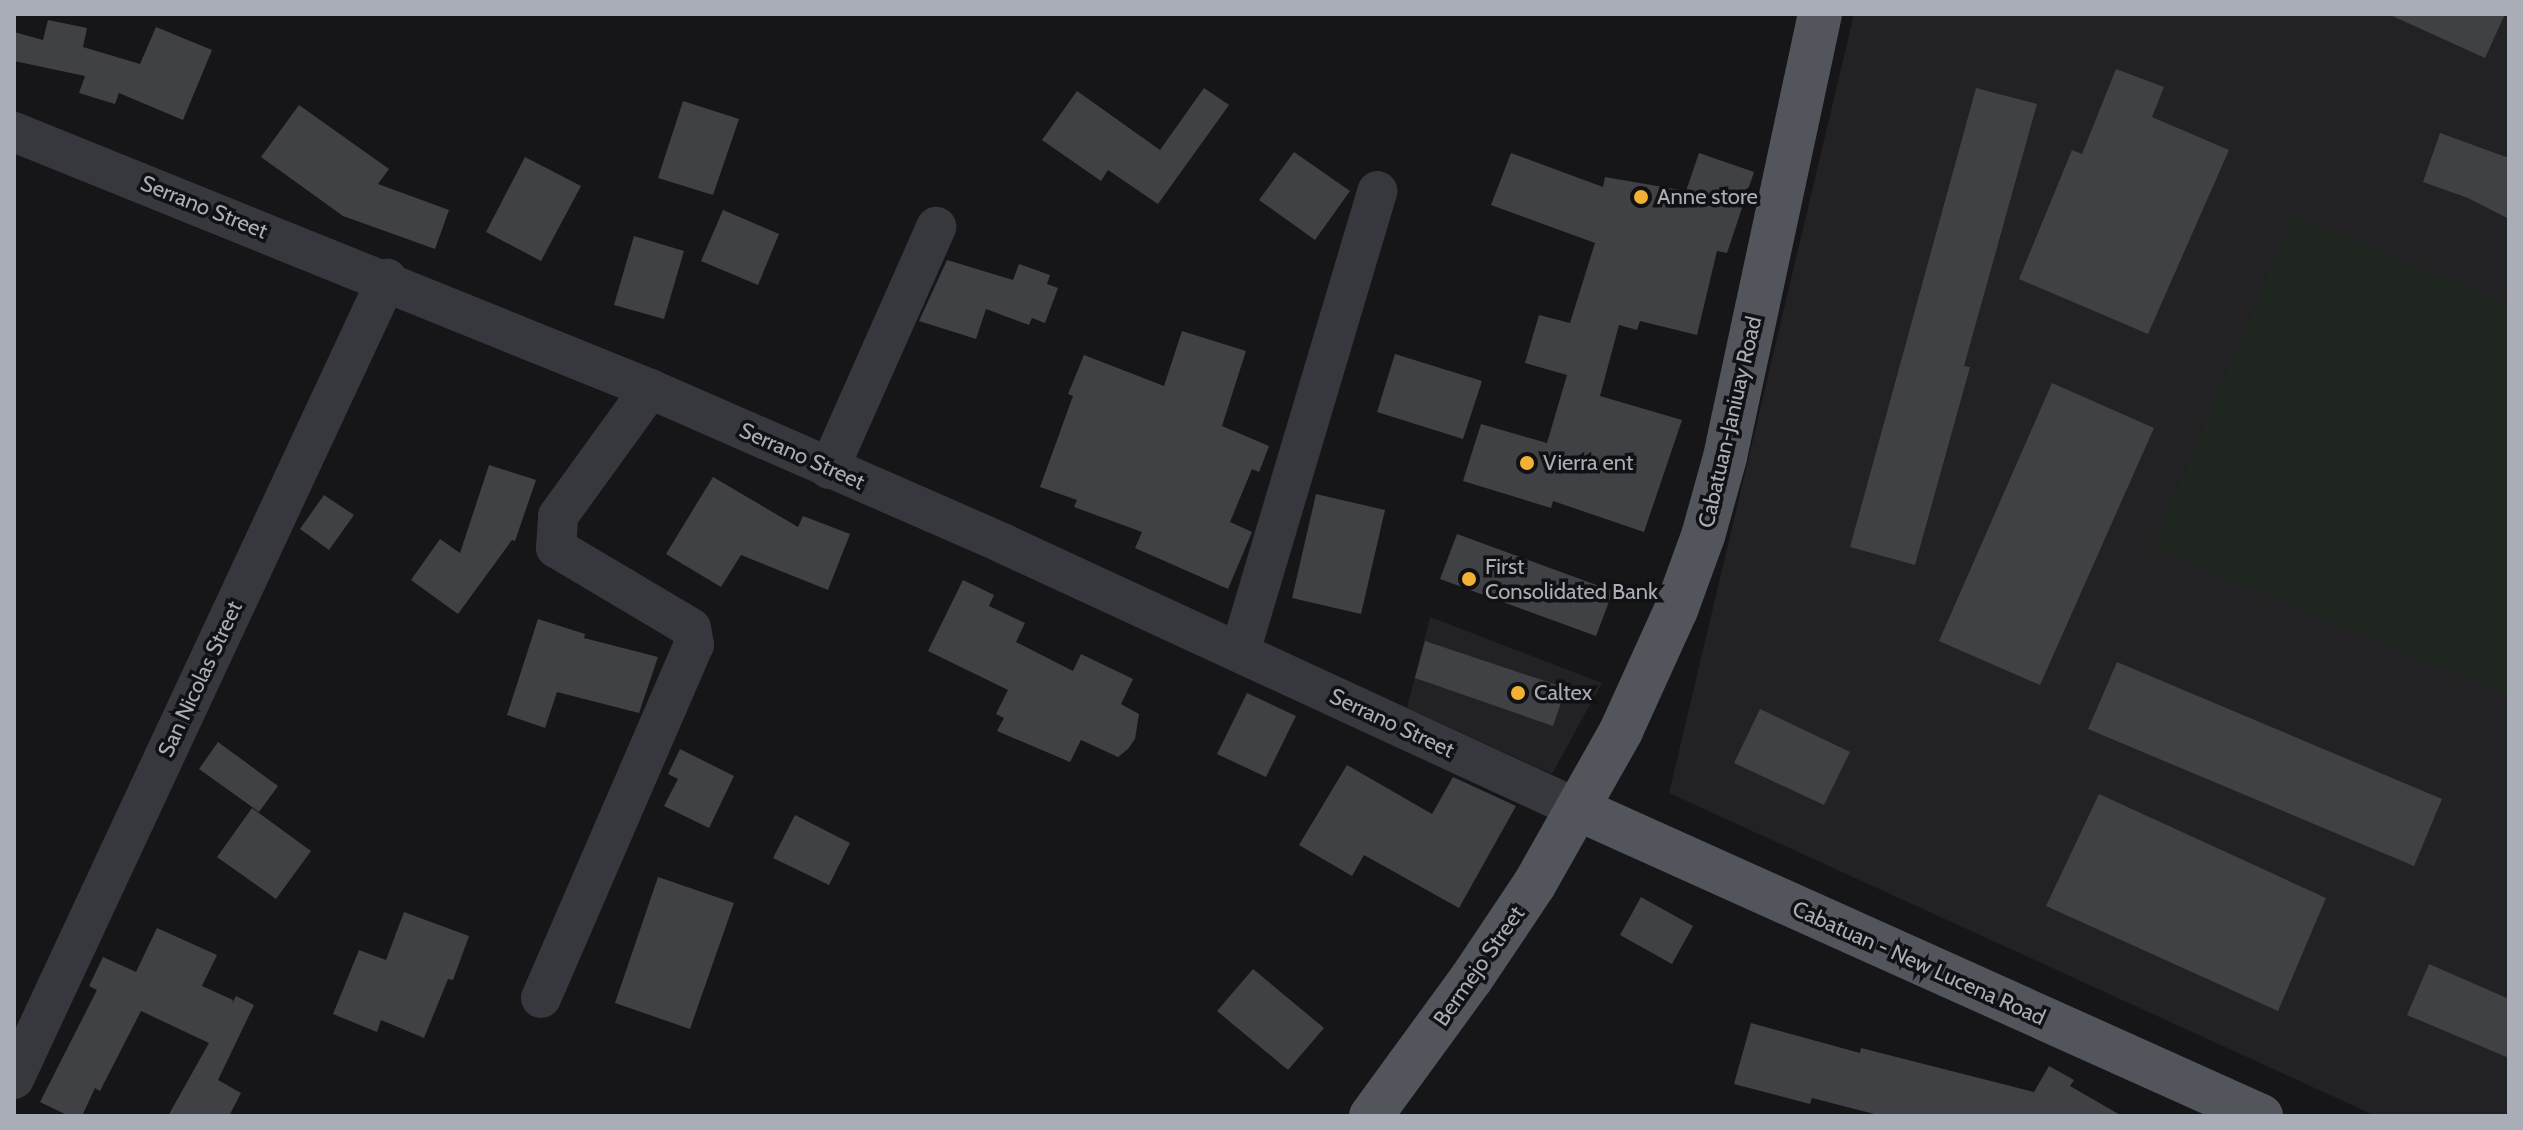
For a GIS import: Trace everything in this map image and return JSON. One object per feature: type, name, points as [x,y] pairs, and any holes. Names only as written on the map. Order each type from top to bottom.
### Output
[{"type":"main road","name":"Cabatuan-Janiuay Road","points":[[1578,809],[1647,678],[1703,536],[1725,457],[1820,14]]},
{"type":"main road","name":"Bermejo Street","points":[[1371,1116],[1479,968],[1534,885],[1578,809]]},
{"type":"main road","name":"Cabatuan - New Lucena Road","points":[[1578,809],[2261,1116]]},
{"type":"street","name":"Serrano Street","points":[[14,132],[387,279],[650,389],[1240,652],[1578,809]]},
{"type":"street","points":[[1240,652],[1377,191]]},
{"type":"street","points":[[829,469],[936,227]]},
{"type":"street","name":"San Nicolas Street","points":[[14,1079],[387,279]]},
{"type":"street","points":[[541,998],[694,645],[691,628],[556,548],[558,516],[650,389]]},
{"type":"shaded area","points":[[1854,14],[2509,14],[2509,1116],[2376,1116],[1669,793]]},
{"type":"shaded area","points":[[2293,215],[2509,305],[2509,696],[2153,547]]},
{"type":"shaded area","points":[[1430,617],[1602,683],[1552,774],[1407,708]]},
{"type":"building","points":[[2388,14],[2505,14],[2485,58]]},
{"type":"building","points":[[48,20],[87,28],[83,47],[140,64],[156,27],[212,50],[183,120],[119,93],[115,104],[79,93],[85,76],[14,61],[14,32],[43,40]]},
{"type":"building","points":[[2116,69],[2164,87],[2152,117],[2229,150],[2148,334],[2019,279],[2072,150],[2082,154]]},
{"type":"building","points":[[1204,88],[1229,105],[1158,204],[1108,170],[1101,181],[1042,140],[1077,91],[1160,150]]},
{"type":"building","points":[[1976,88],[2037,104],[1964,366],[1970,367],[1915,565],[1850,547]]},
{"type":"building","points":[[683,101],[739,119],[713,195],[658,178]]},
{"type":"building","points":[[299,105],[389,169],[378,184],[449,210],[435,249],[343,216],[261,157]]},
{"type":"building","points":[[2440,133],[2509,158],[2509,219],[2468,198],[2423,182]]},
{"type":"building","points":[[1294,152],[1350,191],[1315,240],[1259,200]]},
{"type":"building","points":[[1511,153],[1603,187],[1605,177],[1686,191],[1699,153],[1754,172],[1727,253],[1717,251],[1697,335],[1640,321],[1637,330],[1619,325],[1600,396],[1682,420],[1644,532],[1553,501],[1551,508],[1463,481],[1481,424],[1547,443],[1567,375],[1525,363],[1539,315],[1570,323],[1595,243],[1491,205]]},
{"type":"building","points":[[525,157],[581,186],[541,261],[486,232]]},
{"type":"building","points":[[723,210],[779,234],[758,285],[701,261]]},
{"type":"building","points":[[634,236],[684,251],[664,319],[614,305]]},
{"type":"building","points":[[947,260],[1013,280],[1019,264],[1050,275],[1047,284],[1058,288],[1045,323],[1032,318],[1029,325],[986,309],[976,339],[919,321]]},
{"type":"building","points":[[1182,331],[1246,351],[1222,426],[1269,446],[1259,472],[1252,469],[1230,522],[1252,532],[1228,589],[1135,548],[1142,532],[1074,507],[1077,500],[1040,487],[1073,396],[1068,394],[1084,355],[1164,386]]},
{"type":"building","points":[[1395,354],[1482,381],[1463,439],[1377,412]]},
{"type":"building","points":[[2052,383],[2154,428],[2040,685],[1939,641]]},
{"type":"building","points":[[489,465],[536,480],[515,541],[512,540],[458,614],[411,580],[440,539],[460,553]]},
{"type":"building","points":[[713,477],[798,527],[803,516],[850,534],[828,590],[741,555],[721,587],[666,554]]},
{"type":"building","points":[[1316,494],[1385,510],[1361,614],[1292,598]]},
{"type":"building","points":[[324,495],[354,515],[329,550],[300,529]]},
{"type":"building","points":[[1457,534],[1613,591],[1596,636],[1440,579]]},
{"type":"building","points":[[963,580],[994,595],[989,606],[1025,623],[1016,642],[1073,671],[1081,654],[1133,679],[1121,704],[1139,714],[1135,739],[1128,749],[1118,757],[1081,740],[1070,762],[997,731],[1004,718],[996,714],[1008,690],[928,651]]},
{"type":"building","points":[[538,619],[585,634],[584,638],[658,657],[639,713],[557,692],[545,728],[507,715]]},
{"type":"building","name":"Caltex","points":[[1425,641],[1566,688],[1553,726],[1415,678]]},
{"type":"building","points":[[2117,662],[2442,799],[2414,866],[2088,729]]},
{"type":"building","points":[[1247,693],[1296,716],[1266,777],[1217,754]]},
{"type":"building","points":[[1760,709],[1850,752],[1824,805],[1734,763]]},
{"type":"building","points":[[218,742],[278,786],[259,812],[199,769]]},
{"type":"building","points":[[680,749],[734,776],[709,828],[664,806],[678,779],[668,774]]},
{"type":"building","points":[[1347,765],[1432,814],[1453,777],[1516,806],[1459,908],[1364,855],[1352,876],[1299,845]]},
{"type":"building","points":[[2099,794],[2326,898],[2278,1011],[2046,906]]},
{"type":"building","points":[[252,808],[311,851],[276,899],[217,857]]},
{"type":"building","points":[[795,815],[850,843],[829,885],[773,858]]},
{"type":"building","points":[[658,877],[734,903],[690,1029],[615,1003]]},
{"type":"building","points":[[1641,897],[1693,926],[1672,964],[1620,935]]},
{"type":"building","points":[[404,912],[469,936],[453,980],[448,979],[424,1038],[381,1020],[377,1032],[333,1014],[359,950],[386,960]]},
{"type":"building","points":[[157,928],[217,955],[202,986],[233,1000],[232,1004],[236,996],[254,1005],[218,1080],[241,1093],[229,1116],[168,1116],[209,1043],[141,1011],[100,1091],[95,1088],[82,1116],[69,1116],[40,1102],[97,990],[89,986],[103,957],[136,972]]},
{"type":"building","points":[[2429,964],[2509,999],[2509,1058],[2407,1015]]},
{"type":"building","points":[[1253,969],[1324,1028],[1288,1070],[1217,1011]]},
{"type":"building","points":[[1751,1023],[1860,1053],[1861,1048],[2034,1092],[2049,1066],[2074,1080],[2070,1086],[2122,1116],[1882,1116],[1812,1098],[1810,1104],[1734,1084]]},
{"type":"place","name":"Anne store","points":[[1641,197]]},
{"type":"place","name":"Vierra ent","points":[[1527,463]]},
{"type":"place","name":"First Consolidated Bank","points":[[1469,579]]},
{"type":"place","name":"Caltex","points":[[1518,693]]}]
